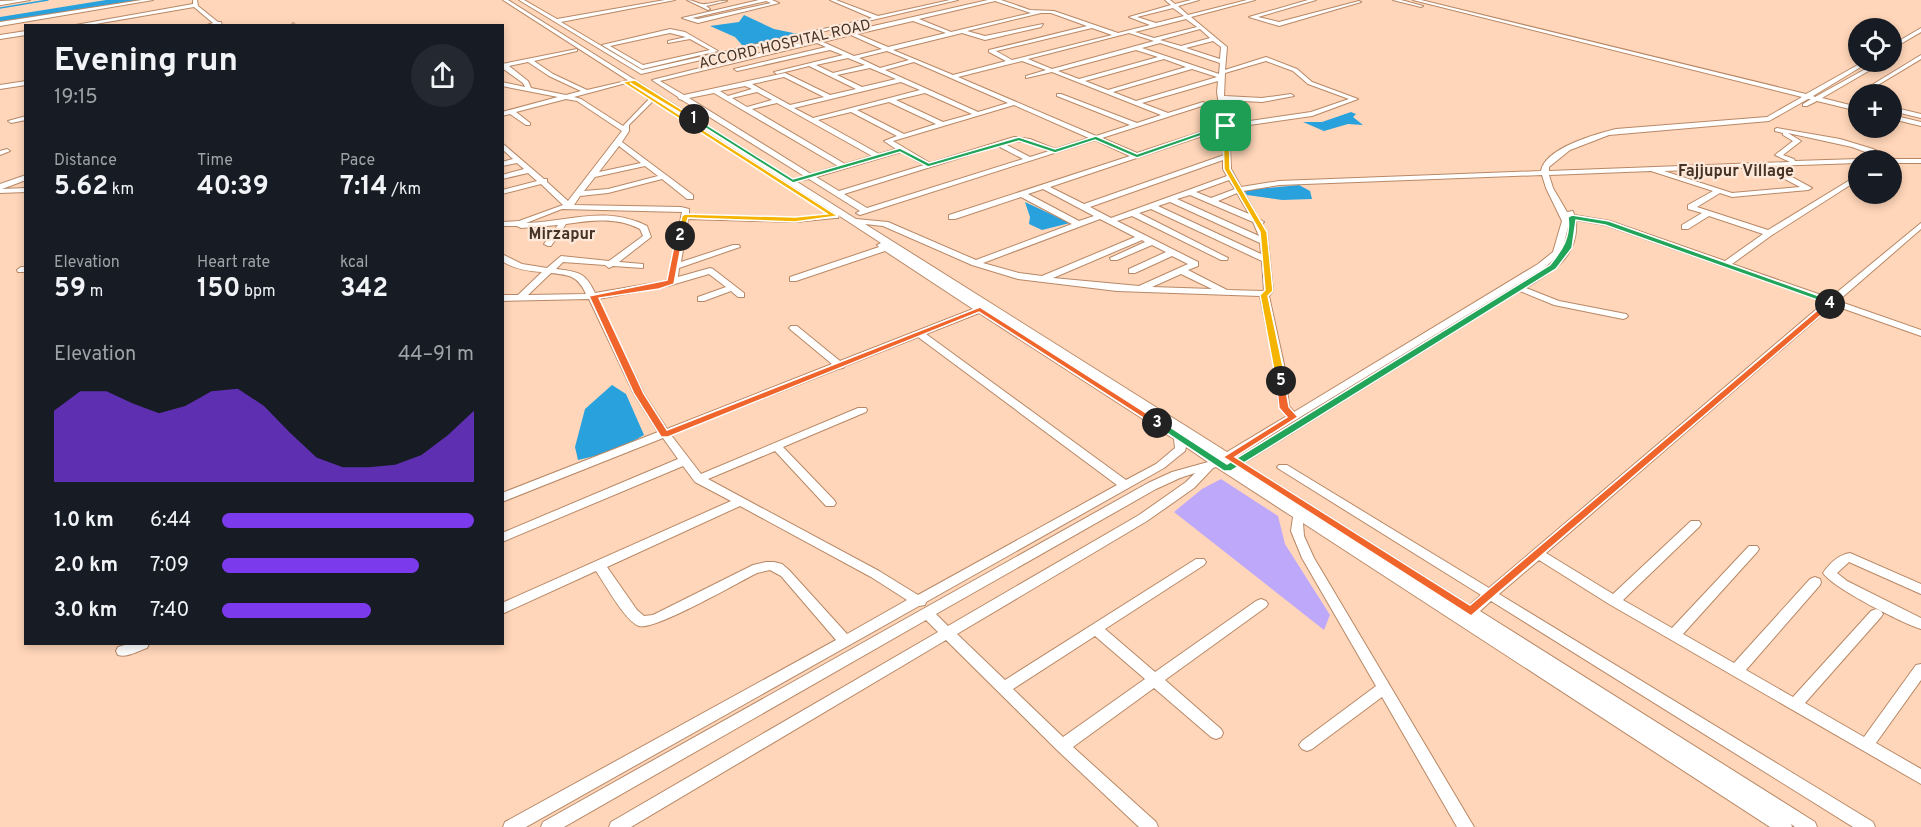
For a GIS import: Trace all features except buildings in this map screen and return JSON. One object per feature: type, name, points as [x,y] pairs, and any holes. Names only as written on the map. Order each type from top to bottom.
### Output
[{"type":"highway","points":[[0,2],[12,0]]},
{"type":"highway","points":[[0,2],[22,0]]},
{"type":"street","points":[[0,2],[28,0]]},
{"type":"street","points":[[0,24],[151,0]]},
{"type":"street","points":[[497,0],[539,24],[1179,437],[1471,611],[1809,827]]},
{"type":"street","points":[[505,0],[575,50],[853,219],[1300,514],[1784,827]]},
{"type":"street","points":[[521,0],[618,56],[645,67],[715,51],[691,37],[670,31],[605,45],[618,56],[636,71],[644,72],[950,2],[970,0]]},
{"type":"street","points":[[539,24],[673,0]]},
{"type":"street","points":[[689,0],[713,11],[768,0],[777,3],[698,21],[685,18],[713,11]]},
{"type":"street","points":[[701,6],[732,0]]},
{"type":"street","points":[[832,0],[878,18]]},
{"type":"street","name":"ACCORD HOSPITAL ROAD","points":[[627,81],[848,32],[950,2],[978,0]]},
{"type":"street","points":[[866,211],[654,80],[816,42],[848,32],[995,0],[1039,12]]},
{"type":"street","points":[[1156,25],[1132,17],[1170,3],[1197,0]]},
{"type":"street","points":[[952,77],[1253,0]]},
{"type":"street","points":[[1314,0],[1252,17],[1279,24],[1359,2]]},
{"type":"street","points":[[1352,0],[1368,4]]},
{"type":"street","points":[[1395,0],[1848,105]]},
{"type":"street","points":[[1415,0],[1812,98]]},
{"type":"street","points":[[1425,0],[1812,98],[1848,111]]},
{"type":"street","points":[[504,114],[950,2]]},
{"type":"street","points":[[83,24],[195,3],[219,24]]},
{"type":"street","points":[[853,219],[885,224],[975,263],[1008,274],[1139,289],[1264,295],[1269,291],[1260,222],[1230,177],[1221,98],[1224,47],[1170,3]]},
{"type":"street","points":[[681,98],[811,64],[888,50],[1039,12],[1050,12],[1118,35]]},
{"type":"street","points":[[913,19],[953,34]]},
{"type":"street","points":[[964,32],[985,39],[1041,25]]},
{"type":"street","points":[[1012,62],[991,51],[1092,26]]},
{"type":"street","points":[[1155,39],[1199,28]]},
{"type":"street","points":[[1902,41],[1921,30]]},
{"type":"street","points":[[1131,31],[1223,62]]},
{"type":"street","points":[[848,32],[1137,156]]},
{"type":"street","points":[[0,37],[24,33]]},
{"type":"street","points":[[670,42],[691,37]]},
{"type":"street","points":[[1902,49],[1921,38]]},
{"type":"street","points":[[1181,48],[1214,39]]},
{"type":"street","points":[[1028,77],[1162,41]]},
{"type":"street","points":[[816,42],[978,114]]},
{"type":"street","points":[[737,69],[831,48]]},
{"type":"street","points":[[952,217],[1226,126],[1312,114],[1355,99],[1310,83],[1295,70],[1266,59],[1222,76],[1136,48]]},
{"type":"street","points":[[504,66],[575,50]]},
{"type":"street","points":[[1078,81],[1162,57]]},
{"type":"street","points":[[1877,84],[1921,57]]},
{"type":"street","points":[[1022,59],[1167,115]]},
{"type":"street","points":[[529,60],[551,75],[587,92]]},
{"type":"street","points":[[878,70],[914,61]]},
{"type":"street","points":[[725,63],[756,79],[784,75],[829,98]]},
{"type":"street","points":[[811,64],[861,89]]},
{"type":"street","points":[[504,66],[526,82],[529,90]]},
{"type":"street","points":[[832,75],[870,66]]},
{"type":"street","points":[[1107,92],[1192,67]]},
{"type":"street","points":[[1135,103],[1259,67]]},
{"type":"street","points":[[617,827],[1143,518],[1293,417],[1550,260],[1562,241],[1566,221],[1547,173],[1549,162],[1556,156],[1599,135],[1631,130],[1761,121],[1812,98],[1851,72]]},
{"type":"street","points":[[1547,173],[1563,157],[1610,136],[1629,132],[1765,123],[1862,72]]},
{"type":"street","points":[[789,107],[900,80]]},
{"type":"street","points":[[0,87],[24,83]]},
{"type":"street","points":[[745,83],[878,156]]},
{"type":"street","points":[[504,84],[567,97],[589,105],[626,130]]},
{"type":"street","points":[[504,92],[518,88]]},
{"type":"street","points":[[714,90],[844,166]]},
{"type":"street","points":[[726,98],[757,90]]},
{"type":"street","points":[[812,120],[924,91]]},
{"type":"street","points":[[1059,95],[1136,125]]},
{"type":"street","points":[[1221,98],[1262,100],[1291,96]]},
{"type":"street","points":[[568,207],[618,142],[631,119],[652,99]]},
{"type":"street","points":[[890,100],[943,125]]},
{"type":"street","points":[[745,109],[777,101]]},
{"type":"street","points":[[928,165],[887,141],[1015,103]]},
{"type":"street","points":[[853,219],[866,211],[1203,104]]},
{"type":"street","points":[[852,110],[903,136]]},
{"type":"street","points":[[1902,111],[1921,116]]},
{"type":"street","points":[[513,112],[528,124]]},
{"type":"street","points":[[11,121],[24,118]]},
{"type":"street","points":[[1902,118],[1921,123]]},
{"type":"street","points":[[1765,123],[1798,141],[1778,154],[1801,162]]},
{"type":"street","points":[[1902,124],[1921,129]]},
{"type":"street","points":[[1777,130],[1801,133],[1866,150]]},
{"type":"street","points":[[837,194],[999,144],[1024,139],[1055,151]]},
{"type":"street","points":[[618,142],[690,197]]},
{"type":"street","points":[[999,144],[1029,159]]},
{"type":"street","points":[[504,147],[544,181],[568,207]]},
{"type":"street","points":[[793,181],[900,150]]},
{"type":"street","points":[[1084,207],[1227,156]]},
{"type":"street","points":[[504,164],[519,160]]},
{"type":"street","points":[[1211,201],[1240,190],[1298,182],[1848,161]]},
{"type":"street","points":[[1902,161],[1921,161]]},
{"type":"street","points":[[593,175],[645,164]]},
{"type":"street","points":[[1648,168],[1717,192],[1738,195],[1808,188],[1762,164]]},
{"type":"street","points":[[504,176],[530,170]]},
{"type":"street","points":[[510,827],[846,642],[924,607],[1152,486],[1176,475],[1224,463],[1553,267],[1565,254],[1572,236],[1572,217],[1547,173]]},
{"type":"street","points":[[578,194],[608,190],[662,177]]},
{"type":"street","points":[[1111,221],[1230,177]]},
{"type":"street","points":[[0,189],[24,178]]},
{"type":"street","points":[[504,191],[544,181]]},
{"type":"street","points":[[1725,265],[1769,233],[1848,183]]},
{"type":"street","points":[[1044,187],[1194,263],[1182,271],[1139,289]]},
{"type":"street","points":[[0,189],[24,190]]},
{"type":"street","points":[[1190,192],[1260,222]]},
{"type":"street","points":[[1717,192],[1691,207],[1769,233]]},
{"type":"street","points":[[1022,194],[1078,224]]},
{"type":"street","points":[[1170,199],[1263,241]]},
{"type":"street","points":[[1232,210],[1250,205]]},
{"type":"street","points":[[1151,206],[1265,259]]},
{"type":"street","points":[[515,224],[549,210],[568,207],[681,209],[686,211],[671,282]]},
{"type":"street","points":[[1132,213],[1224,258]]},
{"type":"street","points":[[1685,227],[1708,213]]},
{"type":"street","points":[[685,216],[795,220],[835,216]]},
{"type":"street","points":[[975,263],[1101,216]]},
{"type":"street","points":[[1572,217],[1607,223],[1921,333]]},
{"type":"street","points":[[548,244],[565,220]]},
{"type":"street","points":[[504,224],[535,226],[565,220],[626,220],[645,228],[647,237],[609,265]]},
{"type":"street","points":[[1471,611],[1540,555],[1921,225]]},
{"type":"street","points":[[1043,279],[1142,237]]},
{"type":"street","points":[[1114,258],[1152,242]]},
{"type":"street","points":[[675,267],[736,247]]},
{"type":"street","points":[[793,279],[885,248]]},
{"type":"street","points":[[1132,271],[1173,252]]},
{"type":"street","points":[[520,298],[547,270],[564,258],[609,265],[640,266]]},
{"type":"street","points":[[504,259],[581,278],[594,296],[639,394],[684,461],[699,479],[875,574],[924,607],[1062,746],[1150,827]]},
{"type":"street","points":[[504,298],[594,296],[659,286],[708,271],[741,295]]},
{"type":"street","points":[[1182,271],[1229,295]]},
{"type":"street","points":[[1187,292],[1206,283]]},
{"type":"street","points":[[701,299],[732,288]]},
{"type":"street","points":[[1519,288],[1557,303],[1623,316]]},
{"type":"street","points":[[1264,295],[1280,369],[1284,406],[1293,417]]},
{"type":"street","points":[[504,497],[980,309]]},
{"type":"street","points":[[794,328],[840,366]]},
{"type":"street","points":[[920,334],[1126,486]]},
{"type":"street","points":[[699,479],[862,410]]},
{"type":"street","points":[[549,827],[924,607],[1178,454],[1182,445],[1179,437]]},
{"type":"street","points":[[776,446],[830,503]]},
{"type":"street","points":[[504,537],[684,461]]},
{"type":"street","points":[[1283,467],[1867,827]]},
{"type":"street","points":[[504,608],[600,567],[741,501]]},
{"type":"street","points":[[1300,514],[1296,530],[1308,558],[1467,827]]},
{"type":"street","points":[[1614,601],[1695,524]]},
{"type":"street","points":[[1674,635],[1753,549]]},
{"type":"street","points":[[1540,555],[1614,601],[1921,777]]},
{"type":"street","points":[[1921,589],[1850,557],[1844,558],[1829,573],[1842,584],[1921,624]]},
{"type":"street","points":[[1004,688],[1200,562]]},
{"type":"street","points":[[600,567],[632,613],[642,622],[656,619],[753,570],[769,565],[775,566],[785,573],[846,642]]},
{"type":"street","points":[[1736,671],[1815,582]]},
{"type":"street","points":[[1062,746],[1261,604]]},
{"type":"street","points":[[1795,704],[1876,614]]},
{"type":"street","points":[[1096,629],[1216,733]]},
{"type":"street","points":[[123,651],[139,645]]},
{"type":"street","points":[[1866,745],[1921,669]]},
{"type":"street","points":[[1308,746],[1385,687]]},
{"type":"shaded area","points":[[1221,479],[1278,516],[1285,544],[1330,615],[1324,630],[1174,512],[1202,489]]},
{"type":"water","points":[[106,0],[141,0],[0,23],[0,17]]},
{"type":"water","points":[[744,15],[774,29],[798,34],[758,45],[742,45],[735,37],[710,26],[739,22]]},
{"type":"water","points":[[1351,112],[1356,114],[1353,117],[1363,125],[1348,124],[1324,131],[1303,122],[1322,122]]},
{"type":"water","points":[[1299,185],[1310,191],[1312,199],[1282,200],[1247,195],[1244,190]]},
{"type":"water","points":[[1025,202],[1070,223],[1042,230],[1029,224],[1030,217]]},
{"type":"water","points":[[612,385],[626,394],[644,435],[616,451],[578,460],[575,447],[585,409]]},
{"type":"waterway","points":[[0,8],[48,0]]},
{"type":"district","name":"Fajjupur Village","points":[[1736,172]]},
{"type":"district","name":"Mirzapur","points":[[562,235]]},
{"type":"route","points":[[1226,126],[1137,156],[1096,138],[1055,151],[1028,140],[1019,139],[928,165],[900,150],[793,181],[633,81],[625,82],[835,216],[795,220],[685,216],[671,282],[594,296],[639,394],[665,434],[980,309],[1227,468],[1236,463],[1286,433],[1553,267],[1568,248],[1572,236],[1572,217],[1607,223],[1832,302],[1540,555],[1471,611],[1288,496],[1236,463],[1228,457],[1293,417],[1284,408],[1280,369],[1264,295],[1268,293],[1269,285],[1263,232],[1260,222],[1227,169],[1226,126]]}]
